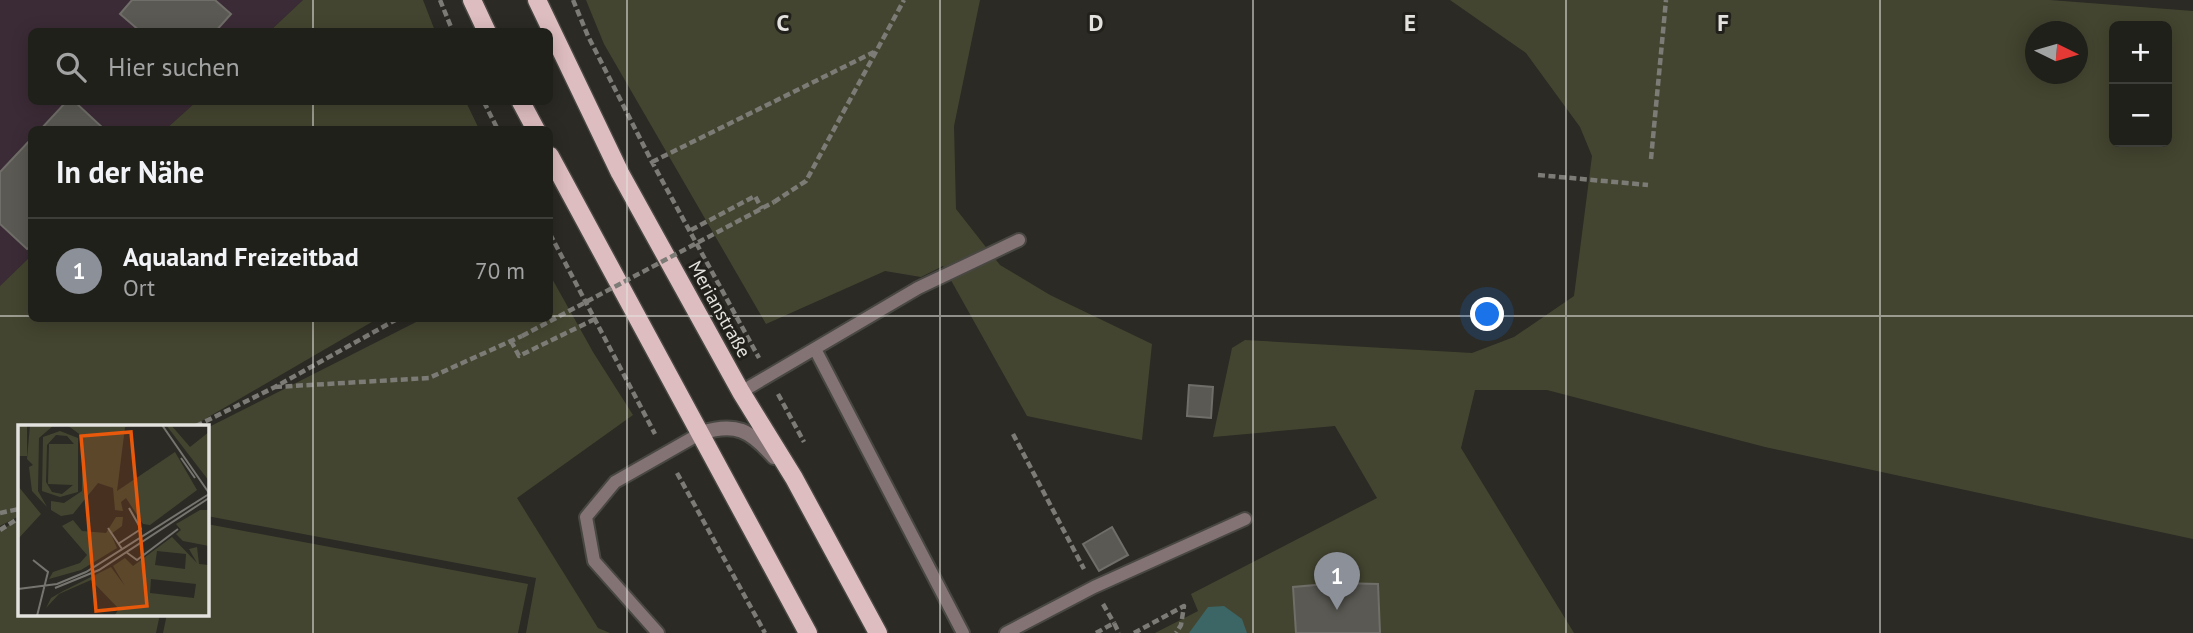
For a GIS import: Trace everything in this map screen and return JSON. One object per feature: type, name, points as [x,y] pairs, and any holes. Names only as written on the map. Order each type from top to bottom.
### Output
[{"type":"main road","points":[[472,0],[484,28]]},
{"type":"main road","name":"Merianstraße","points":[[537,0],[550,28]]},
{"type":"main road","name":"Merianstraße","points":[[553,33],[620,173],[741,392],[794,478],[877,633]]},
{"type":"main road","points":[[523,105],[534,126]]},
{"type":"main road","points":[[553,162],[807,633]]},
{"type":"street","points":[[701,433],[738,427],[761,443],[794,478]]},
{"type":"lane","points":[[741,392],[918,288],[1019,240]]},
{"type":"lane","points":[[815,349],[963,633]]},
{"type":"lane","points":[[657,633],[594,561],[586,517],[615,482],[701,433]]},
{"type":"lane","points":[[1006,633],[1094,587],[1245,519]]},
{"type":"path","points":[[440,0],[451,28]]},
{"type":"path","points":[[573,0],[588,36],[652,162],[874,52]]},
{"type":"path","points":[[553,320],[762,209],[806,181],[904,0]]},
{"type":"path","points":[[1651,159],[1666,0]]},
{"type":"path","points":[[486,105],[496,126]]},
{"type":"path","points":[[1538,175],[1648,185]]},
{"type":"path","points":[[691,230],[755,196],[762,209]]},
{"type":"path","points":[[511,341],[519,356],[595,318]]},
{"type":"path","points":[[198,425],[275,387],[392,322]]},
{"type":"path","points":[[275,387],[429,378],[548,322]]},
{"type":"path","points":[[1013,434],[1119,633]]},
{"type":"path","points":[[0,513],[18,509]]},
{"type":"path","points":[[0,530],[18,519]]},
{"type":"path","points":[[1134,633],[1184,607],[1181,625],[1176,633]]},
{"type":"path","points":[[1096,633],[1114,623]]},
{"type":"shaded area","points":[[0,0],[303,0],[273,28],[28,28],[28,105],[193,105],[169,126],[28,126],[28,259],[0,286]]},
{"type":"green space","points":[[303,0],[423,0],[434,28],[273,28]]},
{"type":"green space","points":[[586,0],[980,0],[954,126],[956,209],[1000,265],[1050,295],[1152,344],[1142,440],[1027,416],[943,266],[921,277],[885,271],[766,324],[604,44]]},
{"type":"green space","points":[[1450,0],[2050,0],[2193,11],[2193,539],[1765,447],[1547,390],[1475,390],[1461,448],[1574,633],[1155,633],[1198,611],[1191,594],[1377,498],[1335,426],[1213,437],[1232,348],[1245,340],[1472,353],[1514,337],[1574,296],[1592,156],[1580,127],[1526,53]]},
{"type":"green space","points":[[193,105],[467,105],[478,126],[169,126]]},
{"type":"green space","points":[[28,259],[28,322],[372,322],[195,425],[18,425],[18,517],[0,526],[0,286]]},
{"type":"green space","points":[[553,280],[593,352],[633,415],[517,498],[598,628],[610,633],[526,633],[536,578],[208,516],[208,427],[416,322],[553,322]]},
{"type":"green space","points":[[18,520],[18,616],[160,616],[156,633],[0,633],[0,531]]},
{"type":"green space","points":[[208,524],[528,584],[518,633],[163,633],[167,616],[208,616]]},
{"type":"water","points":[[1224,606],[1242,619],[1247,633],[1189,633],[1208,607]]},
{"type":"building","points":[[132,0],[215,0],[231,14],[219,28],[136,28],[120,14]]},
{"type":"building","points":[[63,105],[78,105],[101,126],[44,126]]},
{"type":"building","points":[[28,142],[27,249],[0,224],[0,172]]},
{"type":"building","points":[[1189,385],[1213,387],[1211,418],[1187,416]]},
{"type":"building","points":[[1112,527],[1128,555],[1099,571],[1083,544]]},
{"type":"building","points":[[1339,583],[1378,584],[1380,633],[1296,633],[1293,587]]},
{"type":"place","name":"Aqualand Freizeitbad","points":[[1337,610]]}]
